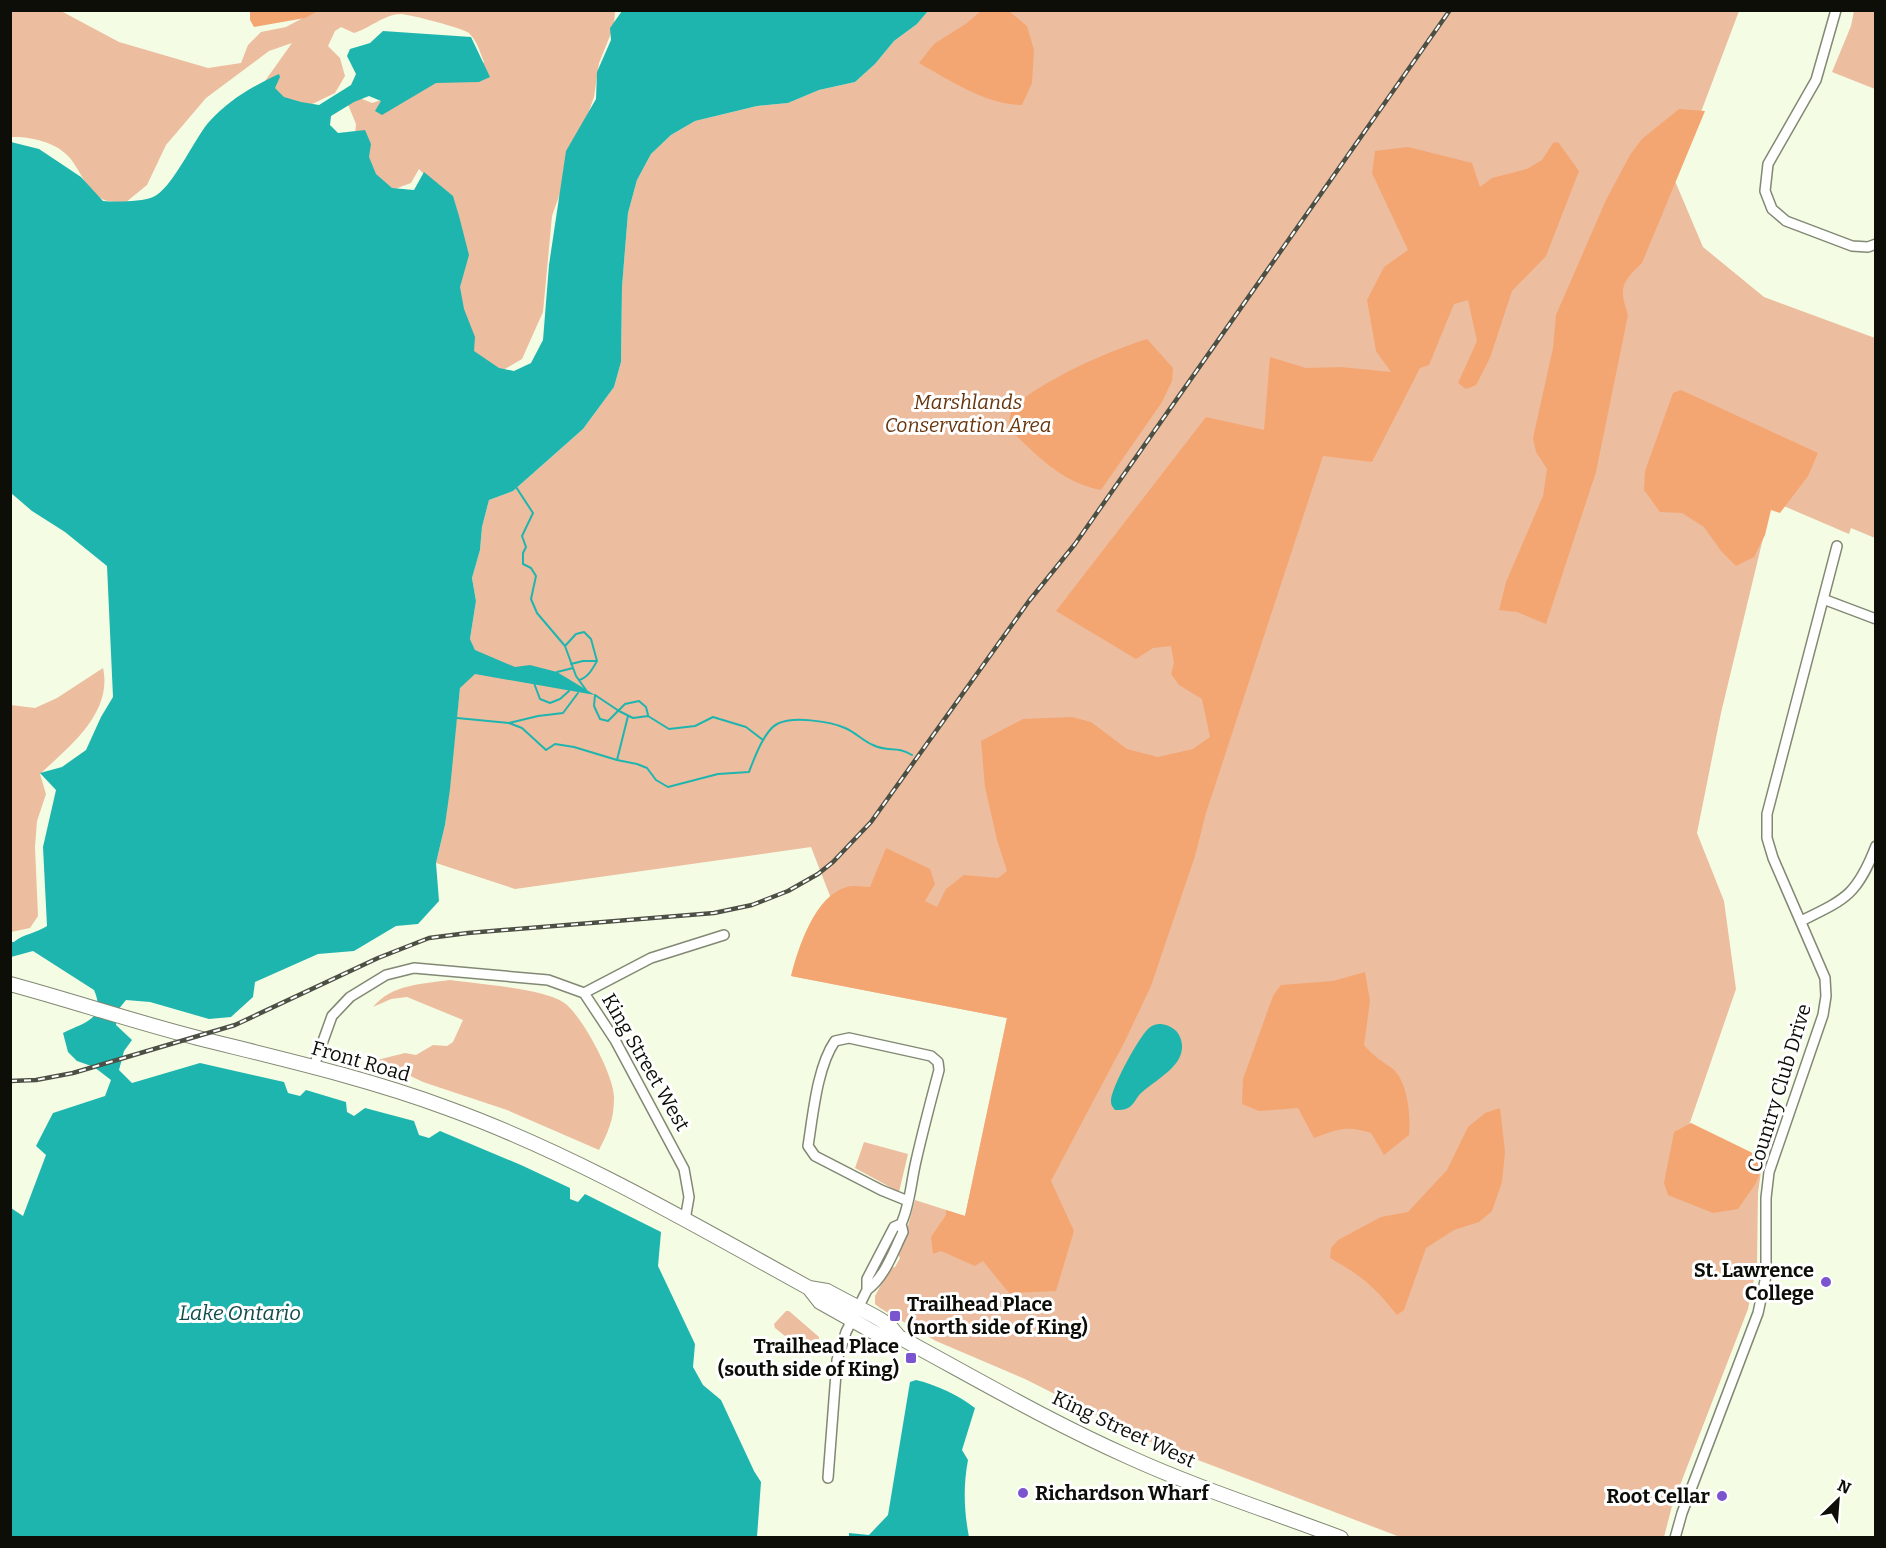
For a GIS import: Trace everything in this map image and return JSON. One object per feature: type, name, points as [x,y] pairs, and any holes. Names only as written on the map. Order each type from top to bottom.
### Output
[{"type":"main road","name":"Front Road","points":[[10,984],[196,1037],[314,1066],[392,1089],[491,1125],[562,1156],[685,1220]]},
{"type":"main road","name":"King Street West","points":[[685,1220],[809,1288],[827,1291],[884,1338],[899,1337],[1130,1458],[1341,1538]]},
{"type":"street","points":[[1836,10],[1816,80],[1768,164],[1765,191],[1772,209],[1786,221],[1852,246],[1868,247],[1875,244]]},
{"type":"street","name":"Country Club Drive","points":[[1675,1538],[1682,1513],[1758,1313],[1766,1276],[1766,1198],[1769,1172],[1823,1016],[1826,996],[1825,978],[1773,858],[1767,838],[1767,814],[1837,546]]},
{"type":"street","points":[[1823,599],[1875,619]]},
{"type":"street","points":[[1801,921],[1841,901],[1853,890],[1866,871],[1875,846]]},
{"type":"street","points":[[584,993],[651,958],[724,935]]},
{"type":"street","name":"King Street West","points":[[314,1066],[332,1016],[350,997],[386,975],[414,968],[548,980],[584,993],[615,1040],[684,1169],[688,1197],[685,1220]]},
{"type":"street","points":[[828,1478],[837,1360],[846,1332],[867,1290],[867,1279],[894,1227],[901,1224],[908,1201],[939,1070],[938,1062],[931,1056],[849,1038],[835,1041],[829,1050],[816,1094],[808,1146],[815,1156],[881,1190],[908,1201]]},
{"type":"green space","points":[[11,11],[61,11],[119,42],[208,68],[241,63],[248,45],[261,32],[286,27],[316,11],[615,11],[614,26],[599,63],[594,97],[552,216],[543,312],[522,359],[486,380],[463,444],[448,281],[453,206],[419,169],[411,183],[392,190],[353,153],[356,124],[347,102],[350,94],[372,103],[394,96],[401,85],[476,71],[484,62],[469,33],[437,22],[401,14],[389,16],[354,33],[341,27],[335,31],[328,46],[340,58],[345,76],[335,93],[304,108],[268,94],[265,81],[292,43],[269,51],[206,98],[166,145],[147,185],[125,203],[107,201],[97,196],[68,155],[53,145],[36,139],[11,137]]},
{"type":"green space","name":"Marshlands Conservation Area","points":[[928,11],[1739,11],[1675,181],[1703,247],[1764,297],[1875,338],[1875,538],[1851,528],[1849,534],[1772,501],[1721,713],[1697,833],[1724,901],[1736,989],[1685,1137],[1762,1164],[1758,1193],[1757,1264],[1748,1309],[1672,1506],[1664,1537],[1400,1537],[1148,1441],[1025,1379],[936,1341],[875,1304],[875,1296],[890,1268],[895,1267],[900,1258],[897,1253],[906,1233],[915,1200],[965,1216],[1007,1018],[791,976],[832,901],[811,847],[515,889],[436,863],[445,825],[460,688],[475,650],[470,639],[476,601],[472,578],[480,550],[482,527],[489,500],[513,491],[583,429],[614,387],[621,362],[622,287],[628,213],[637,180],[651,154],[671,135],[695,121],[757,106],[788,103],[819,90],[855,82],[875,64],[894,41],[917,24]]},
{"type":"green space","points":[[1854,11],[1875,11],[1875,89],[1832,72],[1851,26]]},
{"type":"green space","points":[[103,668],[104,684],[95,714],[75,740],[40,774],[46,794],[37,821],[35,847],[38,916],[30,928],[11,932],[11,705],[35,708],[57,698]]},
{"type":"green space","points":[[450,980],[540,993],[563,1002],[570,1008],[596,1046],[613,1088],[612,1119],[599,1150],[507,1110],[423,1082],[377,1060],[405,1053],[416,1055],[433,1045],[447,1046],[453,1042],[463,1020],[407,997],[391,999],[373,1007],[381,999],[398,989]]},
{"type":"green space","points":[[864,1142],[908,1154],[899,1192],[855,1168]]},
{"type":"green space","points":[[786,1311],[789,1311],[819,1337],[809,1353],[775,1328],[774,1324]]},
{"type":"shaded area","points":[[250,10],[318,11],[305,18],[254,27],[250,20]]},
{"type":"shaded area","points":[[982,10],[1010,12],[1027,26],[1034,50],[1032,83],[1022,105],[995,101],[982,96],[919,63],[934,44],[967,23]]},
{"type":"shaded area","points":[[1679,109],[1705,111],[1642,263],[1624,286],[1623,298],[1628,315],[1596,472],[1546,624],[1517,612],[1499,610],[1506,582],[1543,496],[1547,469],[1536,452],[1533,438],[1553,348],[1556,315],[1606,200],[1630,155],[1642,139]]},
{"type":"shaded area","points":[[1558,142],[1579,171],[1546,256],[1512,291],[1490,358],[1476,385],[1466,389],[1458,383],[1477,341],[1468,300],[1454,304],[1429,365],[1420,368],[1372,462],[1323,456],[1151,986],[1125,1041],[1051,1181],[1074,1231],[1056,1291],[1009,1293],[983,1261],[975,1266],[941,1251],[933,1254],[931,1237],[946,1215],[946,1210],[965,1216],[1007,1018],[791,976],[803,938],[817,911],[836,892],[849,886],[870,887],[886,848],[930,869],[935,884],[925,901],[937,907],[946,889],[964,875],[998,878],[1007,871],[997,840],[985,787],[981,741],[1023,719],[1072,717],[1091,722],[1127,749],[1158,757],[1193,749],[1210,737],[1202,699],[1179,685],[1171,674],[1174,663],[1171,646],[1153,648],[1136,659],[1056,611],[1206,417],[1264,430],[1270,357],[1306,368],[1341,367],[1391,372],[1376,351],[1367,300],[1384,267],[1408,250],[1372,173],[1375,151],[1408,147],[1472,163],[1480,187],[1492,178],[1527,169],[1542,160],[1553,143]]},
{"type":"shaded area","points":[[1147,339],[1173,368],[1172,381],[1162,402],[1101,490],[1061,474],[1008,428],[1012,407],[1027,396],[1059,376],[1094,359]]},
{"type":"shaded area","points":[[1681,390],[1818,453],[1808,476],[1780,513],[1771,510],[1765,535],[1754,557],[1736,566],[1721,551],[1704,527],[1682,513],[1660,512],[1644,490],[1645,471],[1673,393]]},
{"type":"shaded area","points":[[1365,972],[1370,1001],[1364,1045],[1398,1075],[1405,1091],[1409,1110],[1409,1135],[1384,1155],[1371,1133],[1342,1129],[1314,1138],[1298,1108],[1259,1111],[1242,1104],[1243,1079],[1273,996],[1281,985],[1333,981]]},
{"type":"shaded area","points":[[1500,1108],[1505,1152],[1502,1182],[1492,1211],[1479,1222],[1454,1230],[1426,1248],[1404,1310],[1397,1315],[1367,1282],[1330,1258],[1331,1248],[1338,1240],[1381,1217],[1408,1212],[1447,1170],[1468,1127],[1485,1113]]},
{"type":"shaded area","points":[[1691,1123],[1765,1159],[1756,1183],[1738,1209],[1713,1213],[1668,1195],[1664,1183],[1674,1132]]},
{"type":"water","name":"Lake Ontario","points":[[622,11],[928,11],[917,24],[894,41],[875,64],[855,82],[819,90],[788,103],[757,106],[695,121],[671,135],[651,154],[637,180],[628,213],[622,287],[621,362],[614,387],[583,429],[513,491],[489,500],[482,527],[480,550],[472,578],[476,601],[470,639],[475,650],[515,667],[530,665],[557,672],[595,695],[475,674],[460,688],[450,789],[436,863],[439,901],[418,924],[396,926],[354,951],[318,954],[255,982],[253,997],[231,1017],[209,1019],[150,1002],[126,1000],[118,1010],[116,1025],[132,1040],[124,1051],[119,1070],[132,1083],[200,1063],[284,1082],[288,1093],[300,1096],[306,1090],[346,1102],[347,1112],[354,1116],[365,1108],[414,1121],[419,1135],[429,1138],[440,1131],[570,1188],[570,1199],[578,1202],[585,1194],[661,1232],[658,1266],[695,1344],[693,1367],[703,1385],[721,1400],[761,1482],[757,1537],[11,1537],[11,1208],[23,1216],[46,1155],[36,1146],[53,1113],[105,1096],[111,1080],[94,1067],[77,1061],[68,1052],[63,1033],[91,1019],[95,1014],[98,1008],[94,990],[33,951],[11,957],[10,942],[47,926],[43,847],[56,790],[40,773],[62,767],[86,750],[113,697],[107,566],[11,493],[11,142],[39,149],[81,177],[103,201],[148,199],[160,193],[167,185],[202,131],[224,107],[269,79],[279,74],[275,88],[284,97],[319,105],[351,85],[356,74],[347,56],[350,49],[370,43],[383,31],[471,37],[490,77],[479,82],[436,83],[382,115],[375,111],[381,101],[369,96],[331,116],[330,125],[338,133],[365,130],[371,144],[369,157],[376,174],[392,188],[414,190],[424,172],[453,196],[469,255],[460,287],[464,309],[475,337],[474,351],[499,368],[514,371],[531,363],[543,340],[549,265],[566,151],[596,99],[597,72],[611,40],[610,28]]},
{"type":"water","points":[[1161,1024],[1167,1025],[1179,1034],[1182,1047],[1176,1063],[1140,1094],[1130,1107],[1115,1110],[1111,1104],[1112,1095],[1126,1064],[1148,1029]]},
{"type":"water","points":[[916,1380],[947,1391],[975,1408],[962,1450],[968,1460],[965,1499],[969,1537],[849,1537],[849,1533],[869,1535],[888,1515],[910,1382]]},
{"type":"waterway","points":[[516,487],[533,513],[522,536],[526,547],[523,553],[523,564],[531,568],[536,576],[531,599],[537,613],[565,646],[576,676],[586,690]]},
{"type":"waterway","points":[[565,646],[576,634],[584,632],[591,639],[597,661],[588,675],[579,680]]},
{"type":"waterway","points":[[571,664],[597,661]]},
{"type":"waterway","points":[[557,672],[573,668]]},
{"type":"waterway","points":[[534,683],[540,699],[550,703],[560,699],[569,691]]},
{"type":"waterway","points":[[457,718],[509,723],[563,713],[578,693]]},
{"type":"waterway","points":[[595,695],[633,718],[648,716],[669,729],[695,726],[713,717],[746,727],[763,740]]},
{"type":"waterway","points":[[595,695],[594,706],[600,719],[608,721],[625,704],[639,701],[646,707],[648,715]]},
{"type":"waterway","points":[[617,760],[628,716]]},
{"type":"waterway","points":[[509,723],[522,728],[546,750],[555,744],[637,764],[647,768],[656,780],[668,787],[718,774],[749,772],[760,746],[772,728],[777,724],[792,720],[811,720],[838,725],[879,747],[901,750],[912,755]]},
{"type":"railway","points":[[10,1081],[36,1080],[73,1073],[235,1025],[378,958],[429,938],[714,913],[752,905],[788,891],[818,874],[833,862],[871,822],[1029,601],[1075,544],[1450,10]]},
{"type":"place","name":"St. Lawrence College","points":[[1826,1282]]},
{"type":"place","name":"Trailhead Place (north side of King)","points":[[895,1316]]},
{"type":"place","name":"Trailhead Place (south side of King)","points":[[911,1358]]},
{"type":"place","name":"Richardson Wharf","points":[[1023,1493]]},
{"type":"place","name":"Root Cellar","points":[[1722,1496]]}]
